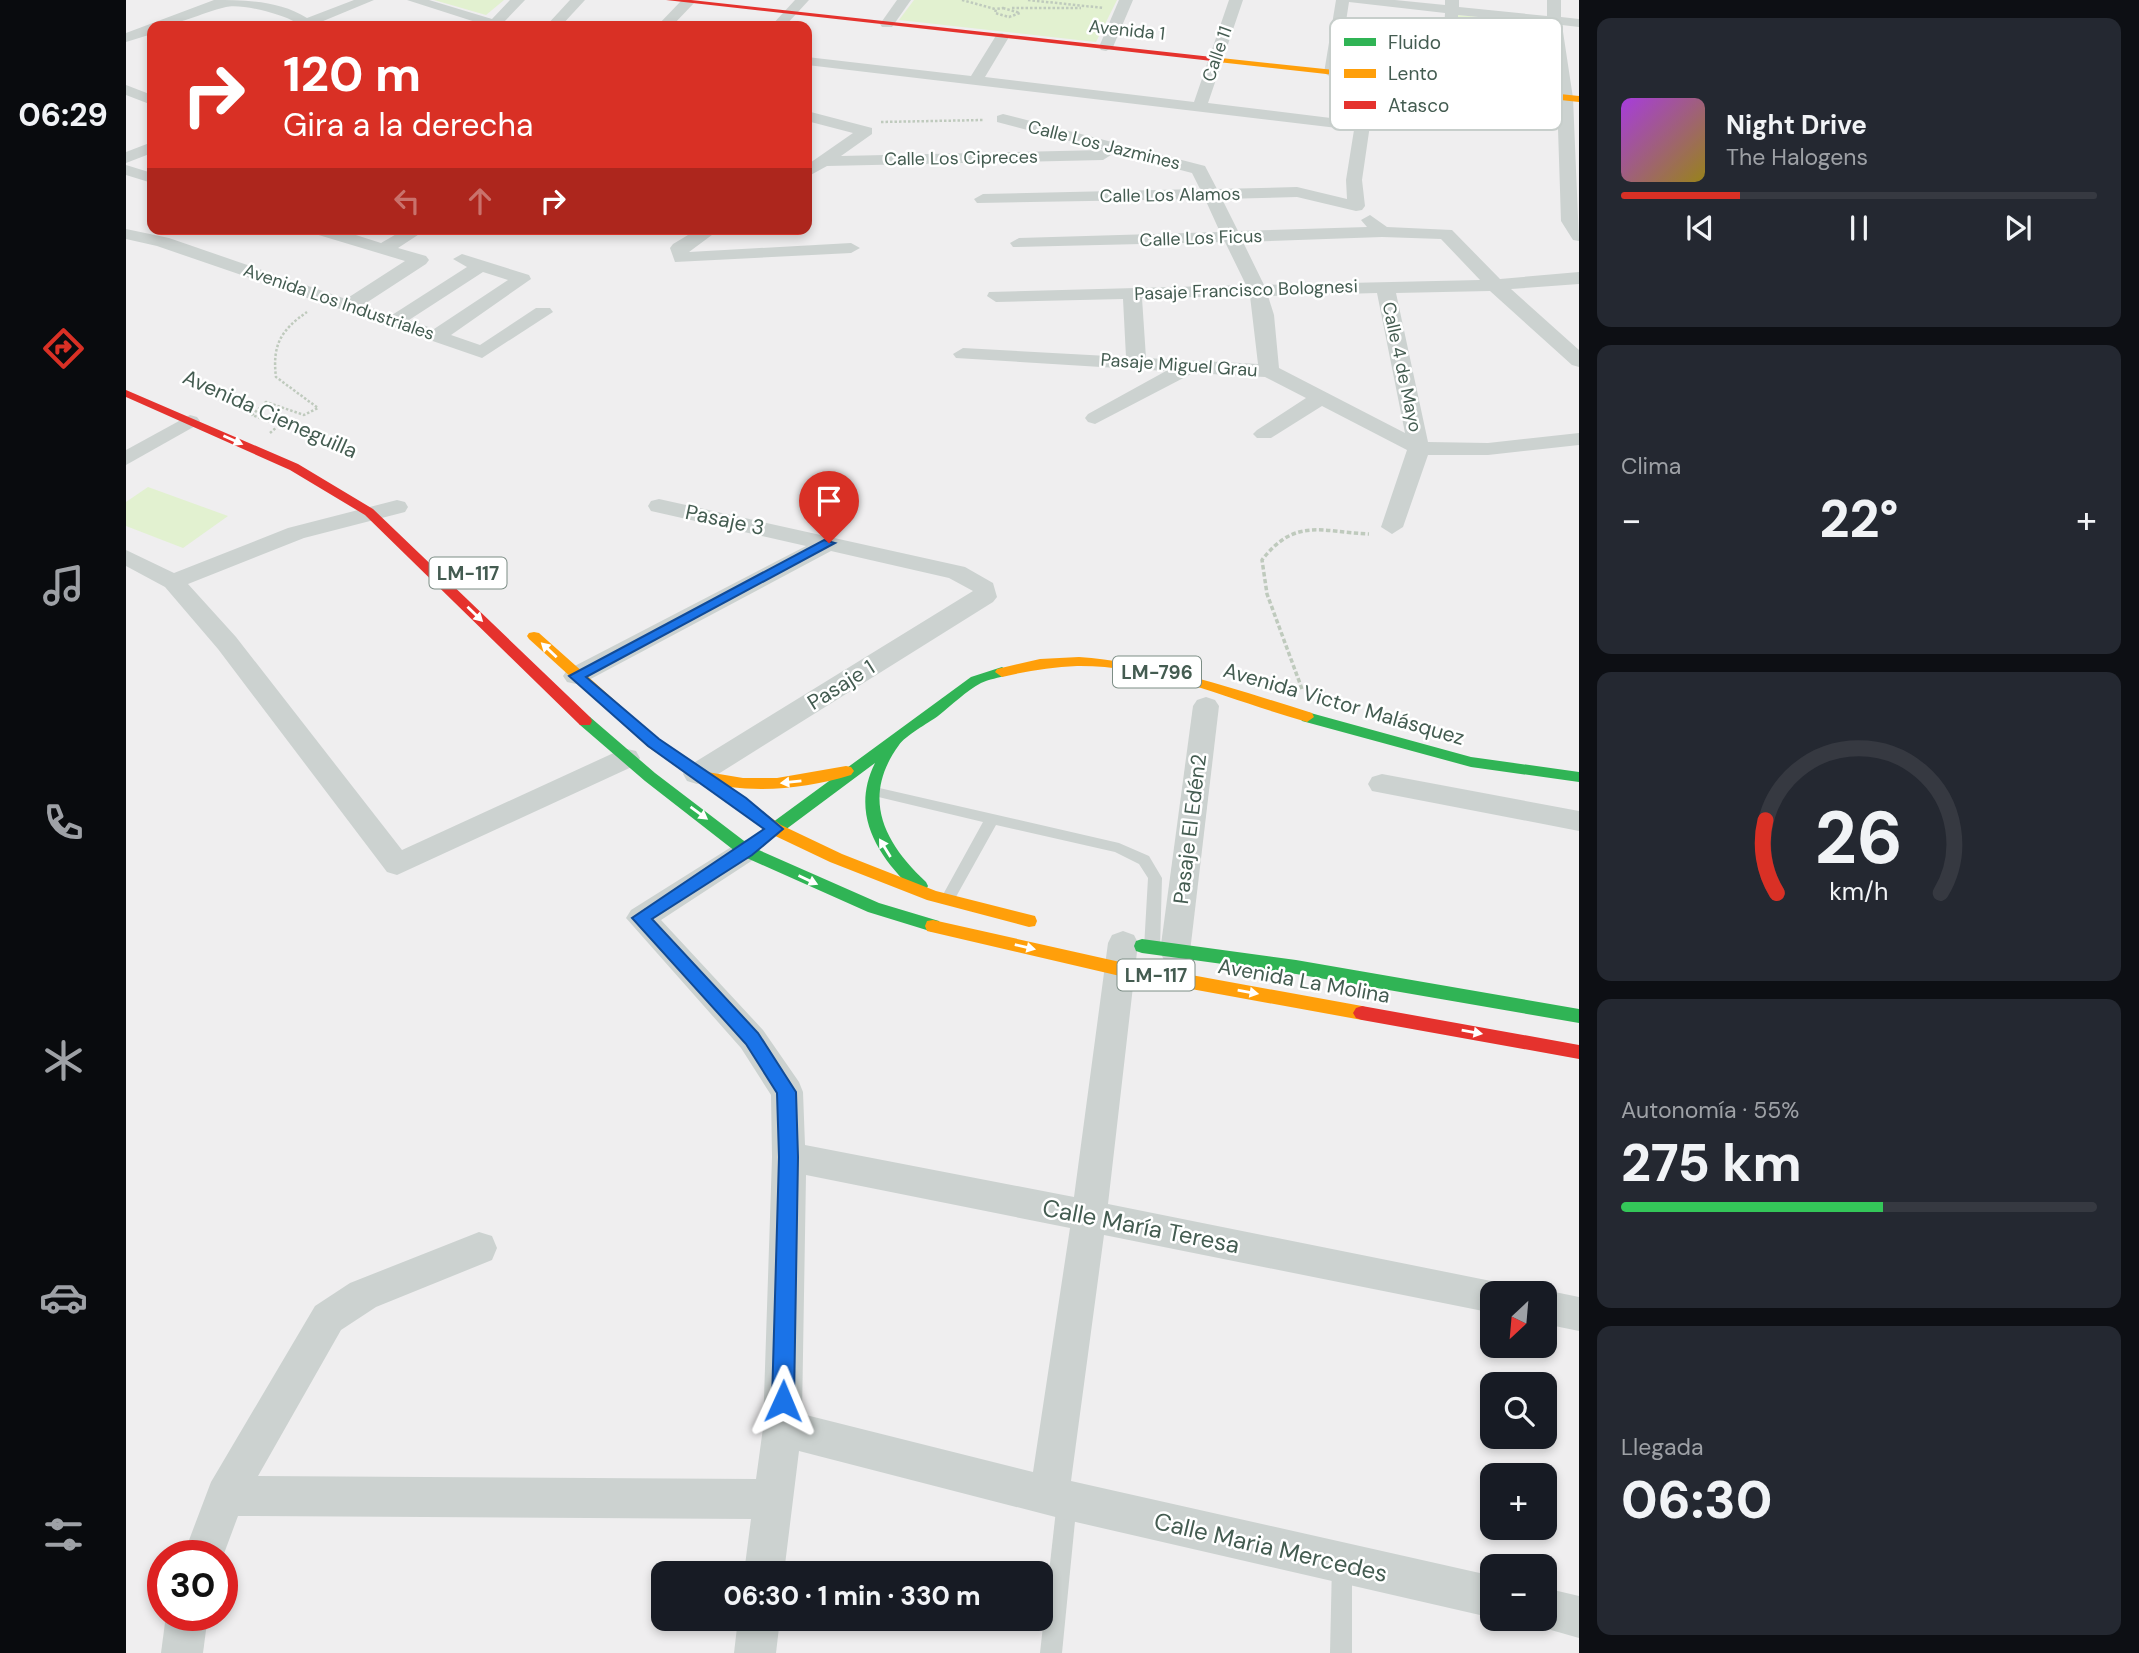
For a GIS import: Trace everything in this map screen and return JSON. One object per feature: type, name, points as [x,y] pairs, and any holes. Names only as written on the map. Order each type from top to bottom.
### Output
[{"type":"main road","name":"Avenida 1","points":[[670,0],[1330,73]]},
{"type":"main road","name":"Avenida Cieneguilla","points":[[126,393],[374,502],[562,700],[627,758],[746,851]]},
{"type":"main road","points":[[527,629],[653,743],[741,802],[775,829],[836,858],[940,898],[1042,924]]},
{"type":"main road","name":"Avenida Victor Malásquez","points":[[775,829],[976,680],[993,673],[1051,661],[1100,661],[1149,670],[1450,758],[1537,774],[1579,777]]},
{"type":"main road","points":[[897,740],[878,768],[871,792],[871,815],[886,850],[906,874],[940,898]]},
{"type":"main road","points":[[697,774],[723,782],[775,783],[810,779],[858,768]]},
{"type":"main road","name":"LM-796","points":[[746,851],[775,829]]},
{"type":"main road","name":"Avenida La Molina","points":[[746,851],[819,885],[912,919],[1118,950],[1579,1052]]},
{"type":"main road","name":"Avenida La Molina","points":[[1118,950],[1164,950],[1296,967],[1579,1016]]},
{"type":"street","points":[[314,21],[367,0]]},
{"type":"street","points":[[414,0],[485,21]]},
{"type":"street","points":[[501,21],[518,0]]},
{"type":"street","points":[[558,21],[578,0]]},
{"type":"street","points":[[783,21],[802,0]]},
{"type":"street","points":[[887,24],[904,0]]},
{"type":"street","points":[[1107,47],[1126,0]]},
{"type":"street","name":"Calle 11","points":[[1199,108],[1236,0]]},
{"type":"street","points":[[1340,18],[1343,0]]},
{"type":"street","points":[[1355,0],[1452,5],[1540,18]]},
{"type":"street","points":[[1554,0],[1554,18]]},
{"type":"street","points":[[173,21],[227,1],[275,9],[296,16],[300,21]]},
{"type":"street","points":[[669,21],[688,2]]},
{"type":"street","points":[[126,20],[147,27]]},
{"type":"street","points":[[126,38],[147,31]]},
{"type":"street","points":[[976,79],[1002,37]]},
{"type":"street","points":[[1562,55],[1572,98],[1570,220],[1579,236]]},
{"type":"street","points":[[812,62],[1330,122]]},
{"type":"street","points":[[126,90],[147,98]]},
{"type":"street","points":[[812,117],[866,131]]},
{"type":"street","name":"Calle Los Jazmines","points":[[1003,119],[1196,168],[1257,289],[1264,315],[1269,371]]},
{"type":"street","points":[[1039,129],[1063,197]]},
{"type":"street","points":[[1361,130],[1354,180],[1356,206],[1382,232]]},
{"type":"street","points":[[812,169],[866,131]]},
{"type":"street","points":[[126,158],[147,149]]},
{"type":"street","name":"Calle Los Cipreces","points":[[824,161],[1141,155]]},
{"type":"street","points":[[126,170],[147,176]]},
{"type":"street","name":"Calle Los Alamos","points":[[983,199],[1297,192],[1356,206]]},
{"type":"street","points":[[128,233],[147,224]]},
{"type":"street","name":"Calle Los Ficus","points":[[1019,243],[1382,232],[1447,234],[1496,285],[1579,361]]},
{"type":"street","name":"Avenida Los Industriales","points":[[128,233],[349,305],[482,352],[543,312],[496,296]]},
{"type":"street","points":[[338,235],[420,261],[349,305]]},
{"type":"street","points":[[383,249],[408,235]]},
{"type":"street","points":[[701,235],[679,248],[681,258],[851,248]]},
{"type":"street","points":[[436,335],[522,279],[463,259]]},
{"type":"street","points":[[395,321],[482,265]]},
{"type":"street","name":"Pasaje Francisco Bolognesi","points":[[996,296],[1496,285],[1579,278]]},
{"type":"street","name":"Calle 4 de Mayo","points":[[1385,286],[1419,448],[1392,527]]},
{"type":"street","points":[[1132,293],[1136,362]]},
{"type":"street","name":"Pasaje Miguel Grau","points":[[963,354],[1269,371],[1419,448]]},
{"type":"street","points":[[1095,418],[1193,365]]},
{"type":"street","points":[[1264,434],[1321,398]]},
{"type":"street","points":[[126,459],[190,421]]},
{"type":"street","points":[[1419,448],[1488,449],[1579,439]]},
{"type":"street","points":[[173,582],[374,502],[402,512]]},
{"type":"street","name":"Pasaje 3","points":[[659,506],[957,572],[985,589],[985,597]]},
{"type":"street","points":[[576,676],[829,543]]},
{"type":"street","points":[[126,557],[173,582],[227,643],[397,864],[627,758]]},
{"type":"street","name":"Pasaje 1","points":[[697,774],[985,597]]},
{"type":"street","name":"Pasaje El Edén2","points":[[1164,950],[1206,706]]},
{"type":"street","points":[[1382,784],[1579,821]]},
{"type":"street","points":[[746,851],[640,918],[752,1038],[786,1092],[789,1157],[782,1428],[765,1561]]},
{"type":"street","points":[[1058,1497],[1118,950]]},
{"type":"street","name":"Calle María Teresa","points":[[789,1157],[1480,1293]]},
{"type":"street","points":[[209,1540],[225,1496],[328,1318],[363,1295],[479,1248]]},
{"type":"street","points":[[1558,1310],[1579,1314]]},
{"type":"street","name":"Calle Maria Mercedes","points":[[782,1428],[1058,1497],[1480,1594]]},
{"type":"street","points":[[225,1496],[773,1499]]},
{"type":"street","points":[[1557,1612],[1579,1617]]},
{"type":"street","points":[[182,1653],[185,1631]]},
{"type":"street","points":[[755,1653],[758,1631]]},
{"type":"lane","points":[[871,792],[1119,848],[1144,860],[1155,878],[1164,950]]},
{"type":"lane","points":[[940,898],[992,819]]},
{"type":"lane","points":[[1051,1653],[1058,1497]]},
{"type":"lane","points":[[1341,1653],[1342,1563]]},
{"type":"path","points":[[962,0],[996,10],[1106,8]]},
{"type":"path","points":[[1012,8],[1016,0]]},
{"type":"path","points":[[1028,0],[1106,8]]},
{"type":"path","points":[[996,10],[995,13],[1000,16],[1019,15],[1018,10],[1012,8]]},
{"type":"path","points":[[1101,18],[1106,8]]},
{"type":"path","points":[[866,131],[878,122],[1003,119]]},
{"type":"path","points":[[268,434],[279,425],[252,415],[266,402],[304,415],[318,408],[276,377],[276,337],[284,327]]},
{"type":"path","points":[[1302,687],[1267,594],[1262,560],[1273,542],[1296,530],[1321,527],[1365,534]]},
{"type":"green space","points":[[434,0],[504,0],[486,15]]},
{"type":"green space","points":[[914,0],[1117,0],[1096,42],[899,20]]},
{"type":"green space","points":[[1457,15],[1493,18],[1457,18]]},
{"type":"green space","points":[[148,487],[228,516],[183,548],[126,526],[126,502]]},
{"type":"traffic: fast","points":[[775,829],[976,680],[1002,672]]},
{"type":"traffic: fast","points":[[1307,717],[1471,762],[1579,777]]},
{"type":"traffic: fast","points":[[585,721],[650,777],[746,851],[874,908],[933,926]]},
{"type":"traffic: fast","points":[[892,746],[874,785],[874,821],[890,855],[920,886]]},
{"type":"traffic: fast","points":[[1142,946],[1296,967],[1579,1016]]},
{"type":"traffic: slow","points":[[1221,60],[1330,72]]},
{"type":"traffic: slow","points":[[1562,97],[1579,99]]},
{"type":"traffic: slow","points":[[534,636],[653,743],[741,802],[775,829],[836,858],[933,896],[1029,921]]},
{"type":"traffic: slow","points":[[1002,672],[1040,664],[1079,661],[1118,665],[1195,682],[1307,717]]},
{"type":"traffic: slow","points":[[708,777],[760,784],[795,782],[846,771]]},
{"type":"traffic: slow","points":[[933,926],[1120,969],[1362,1013]]},
{"type":"traffic: jam","points":[[670,0],[1221,60]]},
{"type":"traffic: jam","points":[[126,393],[294,467],[369,512],[585,721]]},
{"type":"traffic: jam","points":[[1362,1013],[1579,1052]]},
{"type":"route","points":[[783,1401],[789,1157],[786,1092],[752,1038],[640,918],[746,851],[775,829],[741,802],[653,743],[576,676],[829,543]]}]
